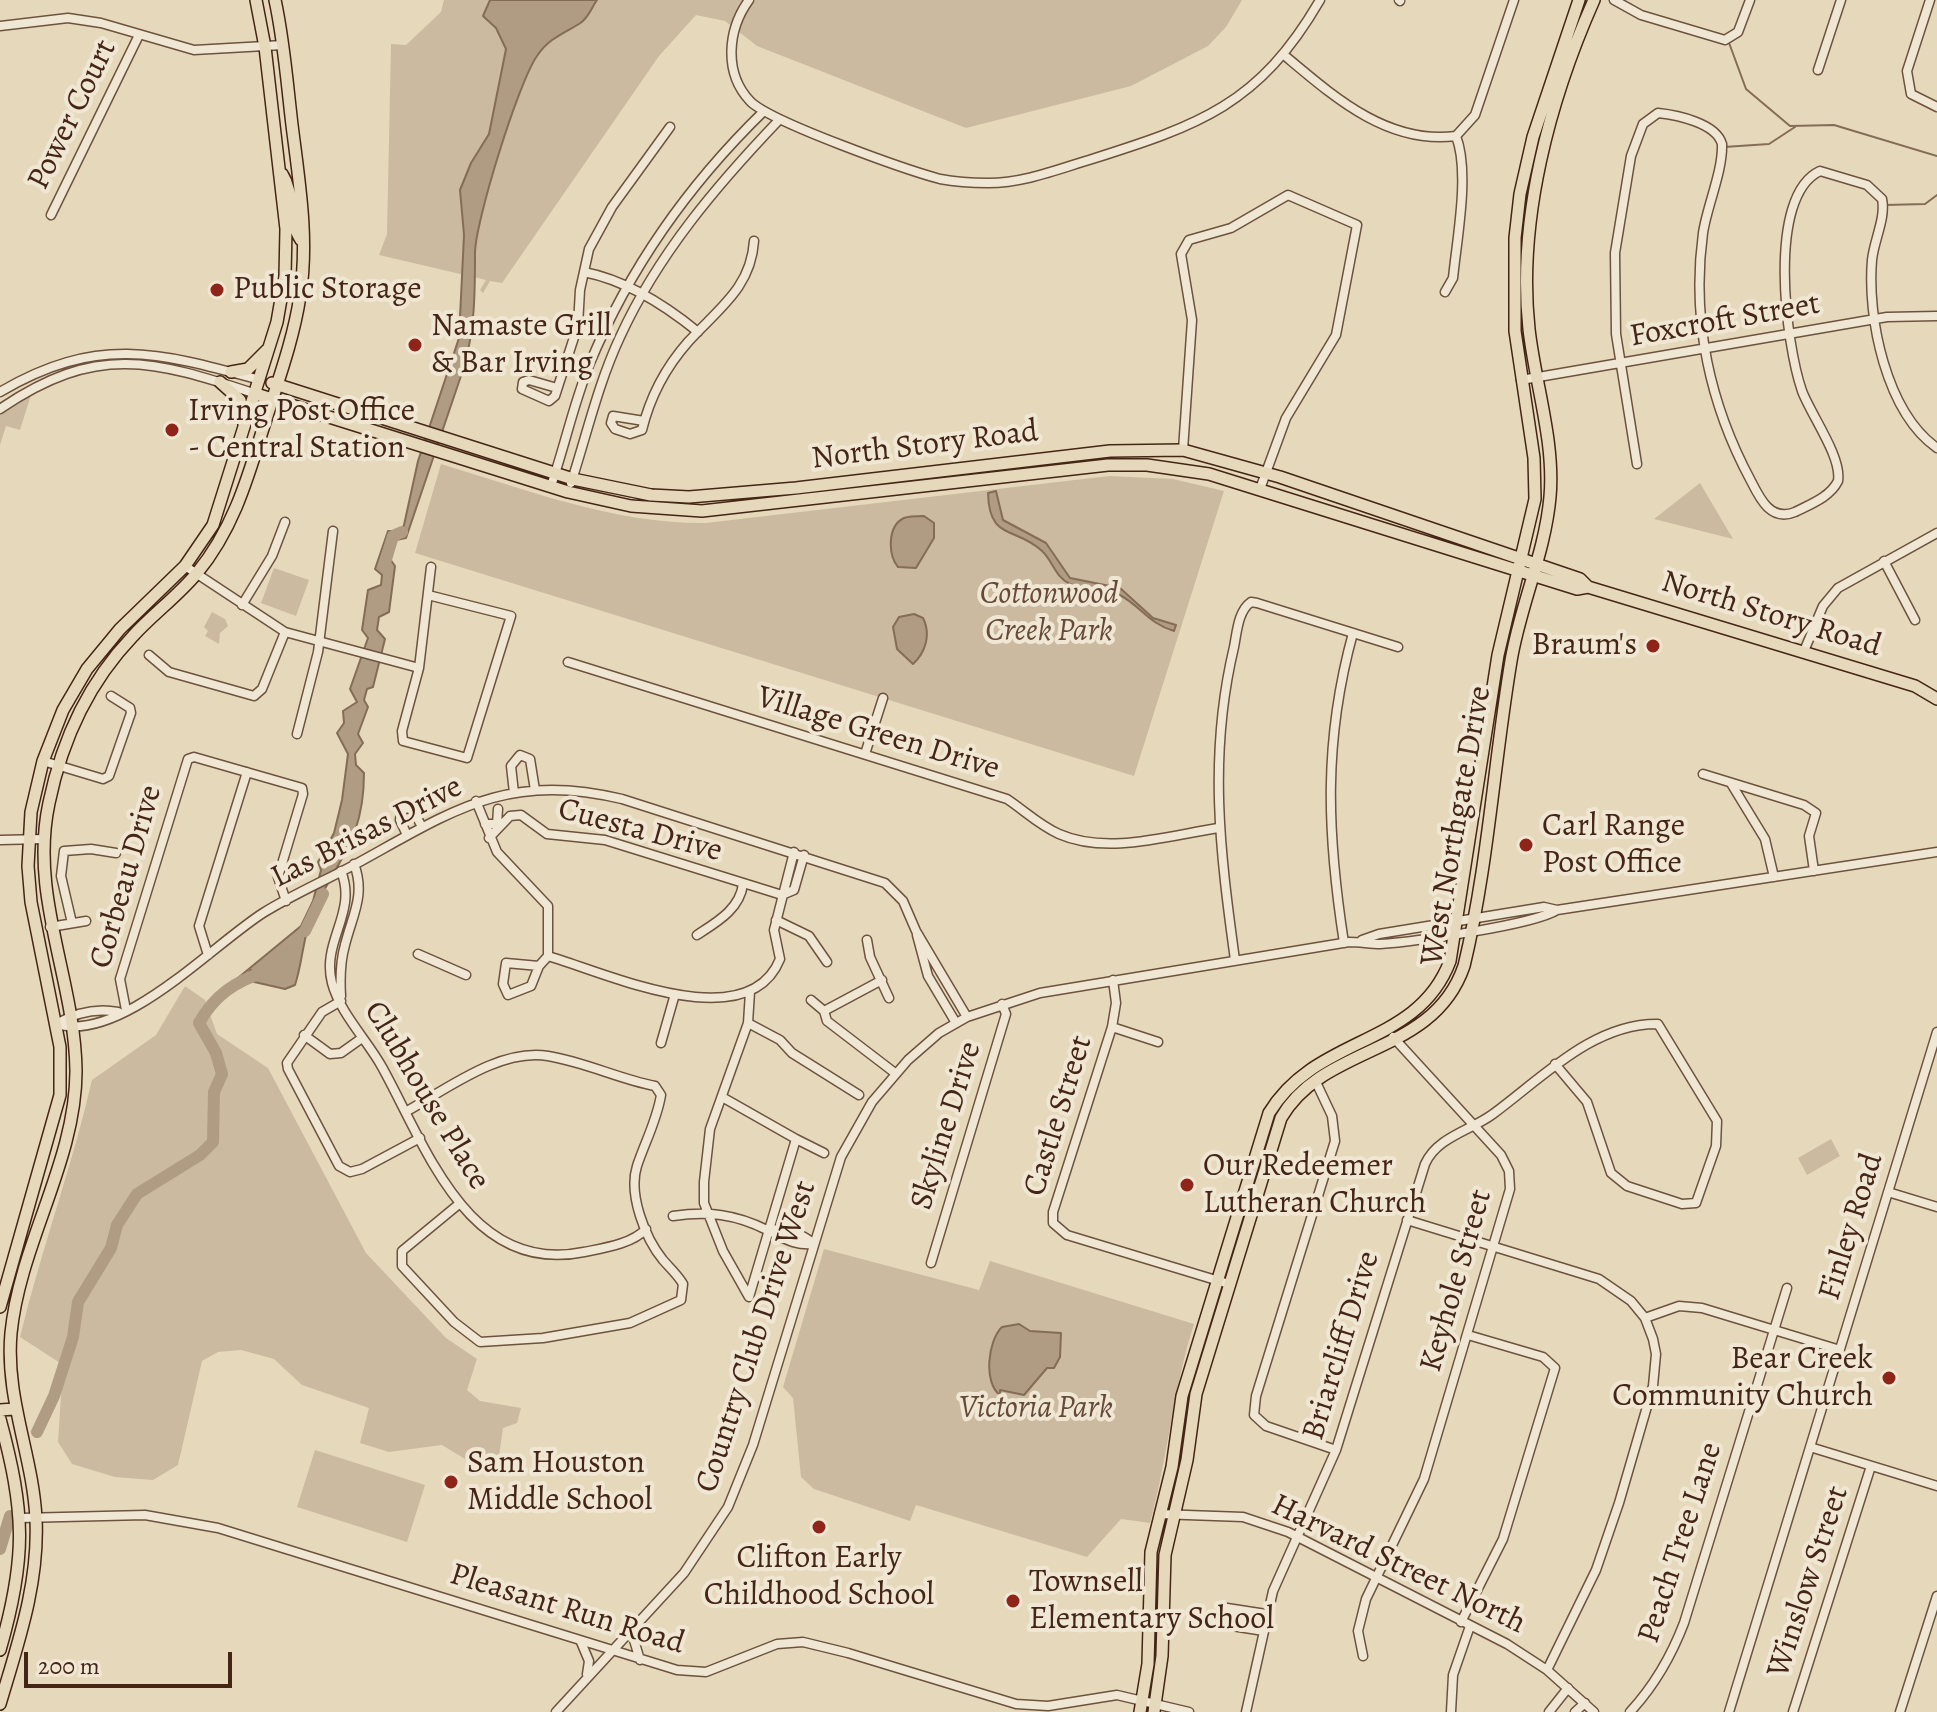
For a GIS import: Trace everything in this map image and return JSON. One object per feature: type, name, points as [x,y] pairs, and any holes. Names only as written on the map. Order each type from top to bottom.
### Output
[{"type":"main road","points":[[0,1307],[60,1095],[60,1047],[31,902],[28,840],[43,761],[80,681],[119,631],[185,566],[203,543],[222,507],[272,343],[286,260],[265,47],[256,0]]},
{"type":"main road","points":[[0,1704],[33,1583],[36,1516],[14,1409],[10,1348],[15,1304],[68,1128],[75,1092],[72,1028],[50,927],[44,839],[57,766],[76,718],[97,681],[131,638],[196,575],[219,542],[238,505],[277,385],[300,297],[303,241],[283,45],[275,0]]},
{"type":"main road","name":"West Northgate Drive","points":[[1140,1712],[1148,1664],[1150,1564],[1172,1467],[1182,1396],[1269,1113],[1292,1080],[1309,1067],[1416,1011],[1435,989],[1450,961],[1500,643],[1535,499],[1534,458],[1521,380],[1514,286],[1520,194],[1533,137],[1579,0]]},
{"type":"main road","name":"West Northgate Drive","points":[[1156,1707],[1164,1634],[1162,1583],[1196,1394],[1272,1146],[1287,1108],[1315,1080],[1395,1040],[1442,1007],[1461,974],[1472,924],[1518,624],[1551,494],[1548,450],[1535,377],[1528,280],[1536,190],[1567,72],[1594,0]]},
{"type":"main road","points":[[279,170],[290,187],[296,230],[303,241]]},
{"type":"main road","points":[[231,372],[248,369],[272,343]]},
{"type":"main road","name":"North Story Road","points":[[260,380],[556,473],[606,495],[659,510],[702,511],[1052,472],[1147,465],[1209,474],[1520,565]]},
{"type":"main road","points":[[220,382],[240,400],[244,432]]},
{"type":"main road","name":"North Story Road","points":[[256,394],[568,492],[606,495],[706,496],[1050,457],[1153,448],[1183,450],[1264,473],[1534,570],[1577,589],[1588,587],[1804,651],[1915,686],[1937,699]]},
{"type":"main road","points":[[349,422],[353,410]]},
{"type":"main road","points":[[1050,457],[1052,472]]},
{"type":"main road","points":[[97,681],[97,668],[118,641],[119,631]]},
{"type":"main road","points":[[1485,742],[1499,744]]},
{"type":"main road","points":[[1258,1142],[1272,1146]]},
{"type":"main road","points":[[0,1410],[14,1409]]},
{"type":"main road","points":[[17,1647],[1,1647],[18,1580],[21,1518],[1,1423],[18,1425]]},
{"type":"street","points":[[749,0],[739,14],[732,37],[733,64],[739,84],[750,101],[779,120],[939,178],[990,183],[1024,179],[1145,142],[1205,118],[1254,86],[1284,55],[1320,0]]},
{"type":"street","points":[[1284,55],[1327,92],[1374,121],[1431,137],[1456,136],[1475,115],[1514,0]]},
{"type":"street","points":[[1614,0],[1641,15],[1725,40],[1738,32],[1749,2]]},
{"type":"street","points":[[1818,70],[1841,0]]},
{"type":"street","points":[[1930,0],[1907,71],[1908,90],[1918,100],[1937,107]]},
{"type":"street","points":[[0,26],[68,18],[101,23],[194,50],[283,45]]},
{"type":"street","name":"Power Court","points":[[51,215],[139,35]]},
{"type":"street","points":[[551,486],[587,371],[627,287],[686,197],[764,111]]},
{"type":"street","points":[[1637,464],[1619,363],[1615,253],[1626,180],[1639,131],[1649,117],[1658,113],[1705,126],[1720,137],[1723,150],[1709,203],[1700,260],[1700,316],[1720,412],[1744,469],[1770,510],[1778,514],[1791,513],[1827,495],[1839,474],[1802,391],[1788,334],[1784,292],[1789,229],[1800,189],[1811,175],[1820,171],[1867,185],[1882,199],[1871,276],[1872,320],[1892,383],[1919,430],[1937,448]]},
{"type":"street","points":[[568,492],[604,377],[642,295],[687,224],[779,120]]},
{"type":"street","points":[[557,388],[578,325],[589,249],[612,207],[670,127]]},
{"type":"street","points":[[1445,292],[1453,278],[1462,177],[1461,148],[1456,136]]},
{"type":"street","points":[[1183,450],[1192,351],[1192,320],[1181,254],[1184,246],[1189,240],[1231,228],[1288,195],[1357,225],[1336,335],[1286,418],[1260,489]]},
{"type":"street","points":[[644,421],[671,364],[698,332],[729,303],[743,282],[752,262],[754,241]]},
{"type":"street","points":[[584,272],[627,287],[698,332]]},
{"type":"street","name":"Foxcroft Street","points":[[1521,380],[1903,315],[1937,316]]},
{"type":"street","points":[[610,319],[625,326]]},
{"type":"street","points":[[111,353],[113,364]]},
{"type":"street","points":[[0,392],[70,359],[111,353],[156,354],[260,380]]},
{"type":"street","points":[[0,409],[27,390],[58,377],[113,364],[150,363],[256,394]]},
{"type":"street","points":[[587,371],[604,377]]},
{"type":"street","points":[[573,414],[590,420]]},
{"type":"street","points":[[242,605],[272,556],[285,522]]},
{"type":"street","points":[[297,734],[318,642],[333,531]]},
{"type":"street","points":[[1804,651],[1827,599],[1848,581],[1937,533]]},
{"type":"street","points":[[1884,561],[1915,620]]},
{"type":"street","points":[[185,566],[285,632],[419,668]]},
{"type":"street","points":[[428,595],[511,616],[467,758],[403,741],[402,731],[419,668],[431,567]]},
{"type":"street","points":[[1235,960],[1218,828],[1218,759],[1228,672],[1243,611],[1251,602],[1257,603],[1398,647]]},
{"type":"street","points":[[149,655],[169,672],[254,696],[262,689],[285,632]]},
{"type":"street","points":[[1344,943],[1331,848],[1328,791],[1336,701],[1353,633]]},
{"type":"street","name":"Village Green Drive","points":[[568,662],[1007,799],[1051,829],[1088,842],[1121,842],[1218,828]]},
{"type":"street","points":[[43,761],[103,779],[109,776],[131,713],[130,708],[111,696]]},
{"type":"street","points":[[865,754],[883,698]]},
{"type":"street","points":[[514,793],[511,766],[520,755],[530,759],[535,790]]},
{"type":"street","name":"Corbeau Drive","points":[[122,1011],[120,979],[188,759],[194,757],[247,772]]},
{"type":"street","points":[[208,955],[199,926],[247,772],[302,788],[303,794],[278,877],[286,901]]},
{"type":"street","points":[[1703,774],[1804,805],[1816,813],[1809,836],[1814,871]]},
{"type":"street","points":[[1732,785],[1765,839],[1774,877]]},
{"type":"street","name":"Las Brisas Drive","points":[[56,1024],[72,1028],[105,1023],[148,999],[307,889],[476,801],[535,790],[607,795],[885,883],[903,901],[916,931],[967,1017]]},
{"type":"street","points":[[485,824],[497,824],[495,797]]},
{"type":"street","points":[[476,801],[497,852],[548,906],[548,956],[539,966],[531,986],[508,995],[503,984],[506,963],[539,966]]},
{"type":"street","points":[[407,835],[400,820],[401,812],[406,808],[413,810],[422,827]]},
{"type":"street","points":[[498,809],[506,821]]},
{"type":"street","name":"Cuesta Drive","points":[[489,838],[510,816],[521,815],[547,834],[605,840],[782,895]]},
{"type":"street","points":[[0,840],[44,839]]},
{"type":"street","points":[[72,923],[61,876],[64,851],[91,849],[116,853]]},
{"type":"street","points":[[548,956],[700,999],[750,992],[768,978],[780,959],[774,930],[794,852]]},
{"type":"street","name":"Country Club Drive West","points":[[556,1712],[587,1674],[612,1651],[697,1557],[735,1492],[847,1142],[895,1073],[921,1047],[956,1023],[1002,1004],[1113,980],[1357,942],[1379,934],[1472,924],[1544,907],[1557,910],[1937,852]]},
{"type":"street","points":[[782,895],[794,890],[804,855]]},
{"type":"street","name":"Clubhouse Place","points":[[341,1001],[342,957],[359,904],[360,878],[354,864]]},
{"type":"street","name":"Clubhouse Place","points":[[341,871],[348,889],[348,901],[330,965],[332,985],[407,1111],[444,1184],[459,1204],[498,1238],[527,1250],[551,1255],[611,1246],[646,1229]]},
{"type":"street","name":"Cuesta Drive","points":[[697,935],[733,908],[742,896],[743,884]]},
{"type":"street","points":[[776,920],[809,936],[827,962]]},
{"type":"street","points":[[50,927],[86,921]]},
{"type":"street","name":"Las Brisas Drive","points":[[916,931],[919,953],[928,976],[956,1023]]},
{"type":"street","points":[[867,940],[870,957],[889,998]]},
{"type":"street","points":[[418,954],[466,975]]},
{"type":"street","points":[[824,1011],[882,980]]},
{"type":"street","name":"Castle Street","points":[[1113,980],[1116,1003],[1112,1027],[1053,1212],[1053,1223],[1067,1235],[1229,1284]]},
{"type":"street","points":[[750,992],[748,1023],[706,1149],[704,1203],[734,1276],[749,1297],[796,1139]]},
{"type":"street","points":[[661,1043],[675,994]]},
{"type":"street","points":[[811,1000],[824,1011],[827,1021],[895,1073]]},
{"type":"street","points":[[341,1001],[322,1012],[304,1035],[289,1057],[288,1069],[339,1166],[350,1172],[362,1169],[420,1138]]},
{"type":"street","name":"Skyline Drive","points":[[931,1263],[1006,1014],[1002,1004]]},
{"type":"street","name":"Las Brisas Drive","points":[[56,1024],[70,1015],[105,1009],[122,1011]]},
{"type":"street","points":[[748,1023],[780,1040],[792,1053],[859,1095]]},
{"type":"street","name":"Briarcliff Drive","points":[[1246,1712],[1266,1614],[1296,1536],[1336,1450],[1429,1156],[1437,1147],[1490,1116],[1555,1064],[1588,1045],[1626,1030],[1658,1024],[1717,1121],[1716,1146],[1699,1198],[1696,1203],[1682,1204],[1627,1186],[1611,1173],[1587,1102],[1555,1064]]},
{"type":"street","points":[[1112,1027],[1158,1042]]},
{"type":"street","name":"Keyhole Street","points":[[1363,1656],[1358,1631],[1376,1578],[1424,1479],[1494,1248],[1511,1179],[1501,1155],[1395,1040],[1388,1028]]},
{"type":"street","name":"Finley Road","points":[[1729,1712],[1937,1032]]},
{"type":"street","points":[[304,1035],[330,1054],[341,1053],[362,1038]]},
{"type":"street","points":[[407,1111],[501,1061],[521,1056],[545,1055],[655,1086],[661,1095],[659,1107],[634,1185],[646,1229],[662,1259],[683,1284],[681,1300],[630,1323],[543,1338],[480,1342],[454,1322],[402,1266],[400,1258],[402,1251],[459,1204]]},
{"type":"street","points":[[1315,1080],[1332,1116],[1335,1141],[1256,1396],[1254,1415],[1266,1426],[1336,1450]]},
{"type":"street","points":[[722,1097],[824,1153]]},
{"type":"street","points":[[1888,1192],[1937,1207]]},
{"type":"street","points":[[673,1216],[708,1211],[769,1230],[780,1229],[805,1236],[814,1244]]},
{"type":"street","points":[[1407,1220],[1599,1279],[1621,1292],[1645,1318],[1656,1354],[1653,1386],[1596,1570],[1547,1670]]},
{"type":"street","name":"Peach Tree Lane","points":[[1630,1712],[1651,1688],[1671,1656],[1787,1288]]},
{"type":"street","points":[[1645,1318],[1679,1306],[1702,1308],[1840,1350]]},
{"type":"street","points":[[1451,1712],[1453,1675],[1466,1624],[1503,1539],[1555,1368],[1543,1357],[1468,1335]]},
{"type":"street","points":[[1810,1447],[1937,1486]]},
{"type":"street","name":"Winslow Street","points":[[1793,1712],[1871,1466]]},
{"type":"street","name":"Harvard Street North","points":[[1159,1514],[1243,1517],[1296,1536],[1507,1644],[1547,1670],[1594,1712]]},
{"type":"street","name":"Pleasant Run Road","points":[[21,1518],[145,1515],[206,1526],[677,1670],[706,1672],[777,1644],[803,1642],[1016,1704],[1048,1706],[1101,1695],[1142,1699],[1156,1707],[1189,1712]]},
{"type":"street","points":[[1900,1712],[1937,1596]]},
{"type":"street","points":[[1264,1631],[1226,1625],[1221,1617],[1227,1608],[1266,1614]]},
{"type":"street","points":[[637,1622],[634,1640],[640,1660]]},
{"type":"street","points":[[581,1641],[587,1652],[587,1674]]},
{"type":"street","points":[[1549,1712],[1568,1688]]},
{"type":"street","points":[[1575,1712],[1585,1703]]},
{"type":"green space","points":[[444,0],[1242,0],[1226,27],[1208,46],[1131,86],[966,128],[757,46],[725,21],[696,15],[659,56],[502,283],[490,281],[483,293],[480,290],[486,280],[379,255],[387,234],[391,44],[406,45],[441,12]]},
{"type":"green space","points":[[31,395],[20,430],[6,426],[0,445],[0,414]]},
{"type":"green space","name":"Cottonwood Creek Park","points":[[441,464],[572,504],[672,522],[706,523],[1109,476],[1173,479],[1224,491],[1134,776],[415,553]]},
{"type":"green space","points":[[1700,483],[1733,539],[1654,519]]},
{"type":"green space","points":[[274,568],[309,580],[296,616],[261,603]]},
{"type":"green space","points":[[212,612],[225,619],[228,626],[220,633],[219,644],[205,636],[208,631],[204,627]]},
{"type":"green space","points":[[185,986],[205,1000],[217,1034],[268,1068],[366,1253],[446,1338],[477,1359],[467,1390],[480,1401],[521,1408],[517,1423],[503,1428],[497,1470],[483,1470],[442,1445],[389,1452],[360,1443],[369,1408],[302,1385],[274,1359],[241,1350],[218,1352],[202,1361],[178,1465],[153,1480],[115,1477],[72,1464],[58,1442],[63,1365],[20,1337],[92,1080],[156,1035]]},
{"type":"green space","points":[[1831,1139],[1840,1156],[1807,1175],[1798,1158]]},
{"type":"green space","name":"Victoria Park","points":[[824,1249],[979,1290],[990,1261],[1194,1324],[1150,1523],[1121,1519],[1087,1557],[916,1505],[910,1521],[814,1489],[801,1477],[793,1398],[783,1387]]},
{"type":"green space","points":[[315,1450],[425,1485],[407,1542],[297,1507]]},
{"type":"shaded area","points":[[490,0],[597,0],[582,22],[551,41],[537,56],[509,121],[490,184],[477,237],[472,324],[464,367],[406,538],[386,542],[385,552],[395,566],[389,612],[379,617],[377,630],[385,639],[373,687],[367,689],[364,700],[368,707],[358,734],[363,743],[355,754],[356,765],[364,773],[360,815],[354,832],[313,912],[295,985],[285,989],[250,981],[251,970],[227,996],[222,991],[301,926],[313,901],[321,870],[318,862],[334,833],[348,754],[337,733],[344,723],[343,711],[357,702],[350,689],[368,638],[362,630],[368,590],[381,585],[382,575],[375,569],[388,531],[401,531],[404,525],[418,461],[459,338],[464,235],[460,190],[471,163],[489,134],[506,49],[496,28],[483,16]]},
{"type":"shaded area","points":[[996,491],[1003,520],[1046,543],[1070,578],[1120,588],[1153,618],[1176,625],[1174,631],[1158,624],[1118,594],[1065,581],[1042,551],[998,526],[993,519],[988,493]]},
{"type":"shaded area","points":[[924,516],[934,523],[934,538],[916,568],[898,567],[891,548],[894,527],[904,518]]},
{"type":"shaded area","points":[[914,614],[923,618],[927,636],[924,648],[913,664],[897,649],[893,627],[899,617]]},
{"type":"shaded area","points":[[1019,1324],[1030,1331],[1061,1333],[1060,1357],[1054,1368],[1047,1368],[1024,1395],[1000,1390],[1000,1395],[989,1372],[993,1341],[1002,1327]]},
{"type":"waterway","points":[[1728,40],[1746,89],[1790,126],[1834,125],[1937,156]]},
{"type":"waterway","points":[[1724,147],[1769,144],[1795,127]]},
{"type":"waterway","points":[[1885,205],[1925,204],[1937,195]]},
{"type":"waterway","points":[[384,566],[393,536],[402,532]]},
{"type":"waterway","points":[[305,931],[323,894]]},
{"type":"waterway","points":[[37,1432],[54,1396],[73,1337],[78,1302],[111,1248],[117,1225],[137,1194],[200,1155],[213,1142],[214,1092],[222,1074],[216,1053],[199,1023],[211,1005],[226,991],[265,972]]},
{"type":"waterway","points":[[0,1549],[10,1516]]},
{"type":"place","name":"Public Storage","points":[[217,290]]},
{"type":"place","name":"Namaste Grill & Bar Irving","points":[[415,345]]},
{"type":"place","name":"Irving Post Office - Central Station","points":[[172,430]]},
{"type":"place","name":"Braum's","points":[[1653,646]]},
{"type":"place","name":"Carl Range Post Office","points":[[1526,845]]},
{"type":"place","name":"Our Redeemer Lutheran Church","points":[[1187,1185]]},
{"type":"place","name":"Bear Creek Community Church","points":[[1889,1378]]},
{"type":"place","name":"Sam Houston Middle School","points":[[451,1482]]},
{"type":"place","name":"Clifton Early Childhood School","points":[[819,1527]]},
{"type":"place","name":"Townsell Elementary School","points":[[1013,1601]]}]
